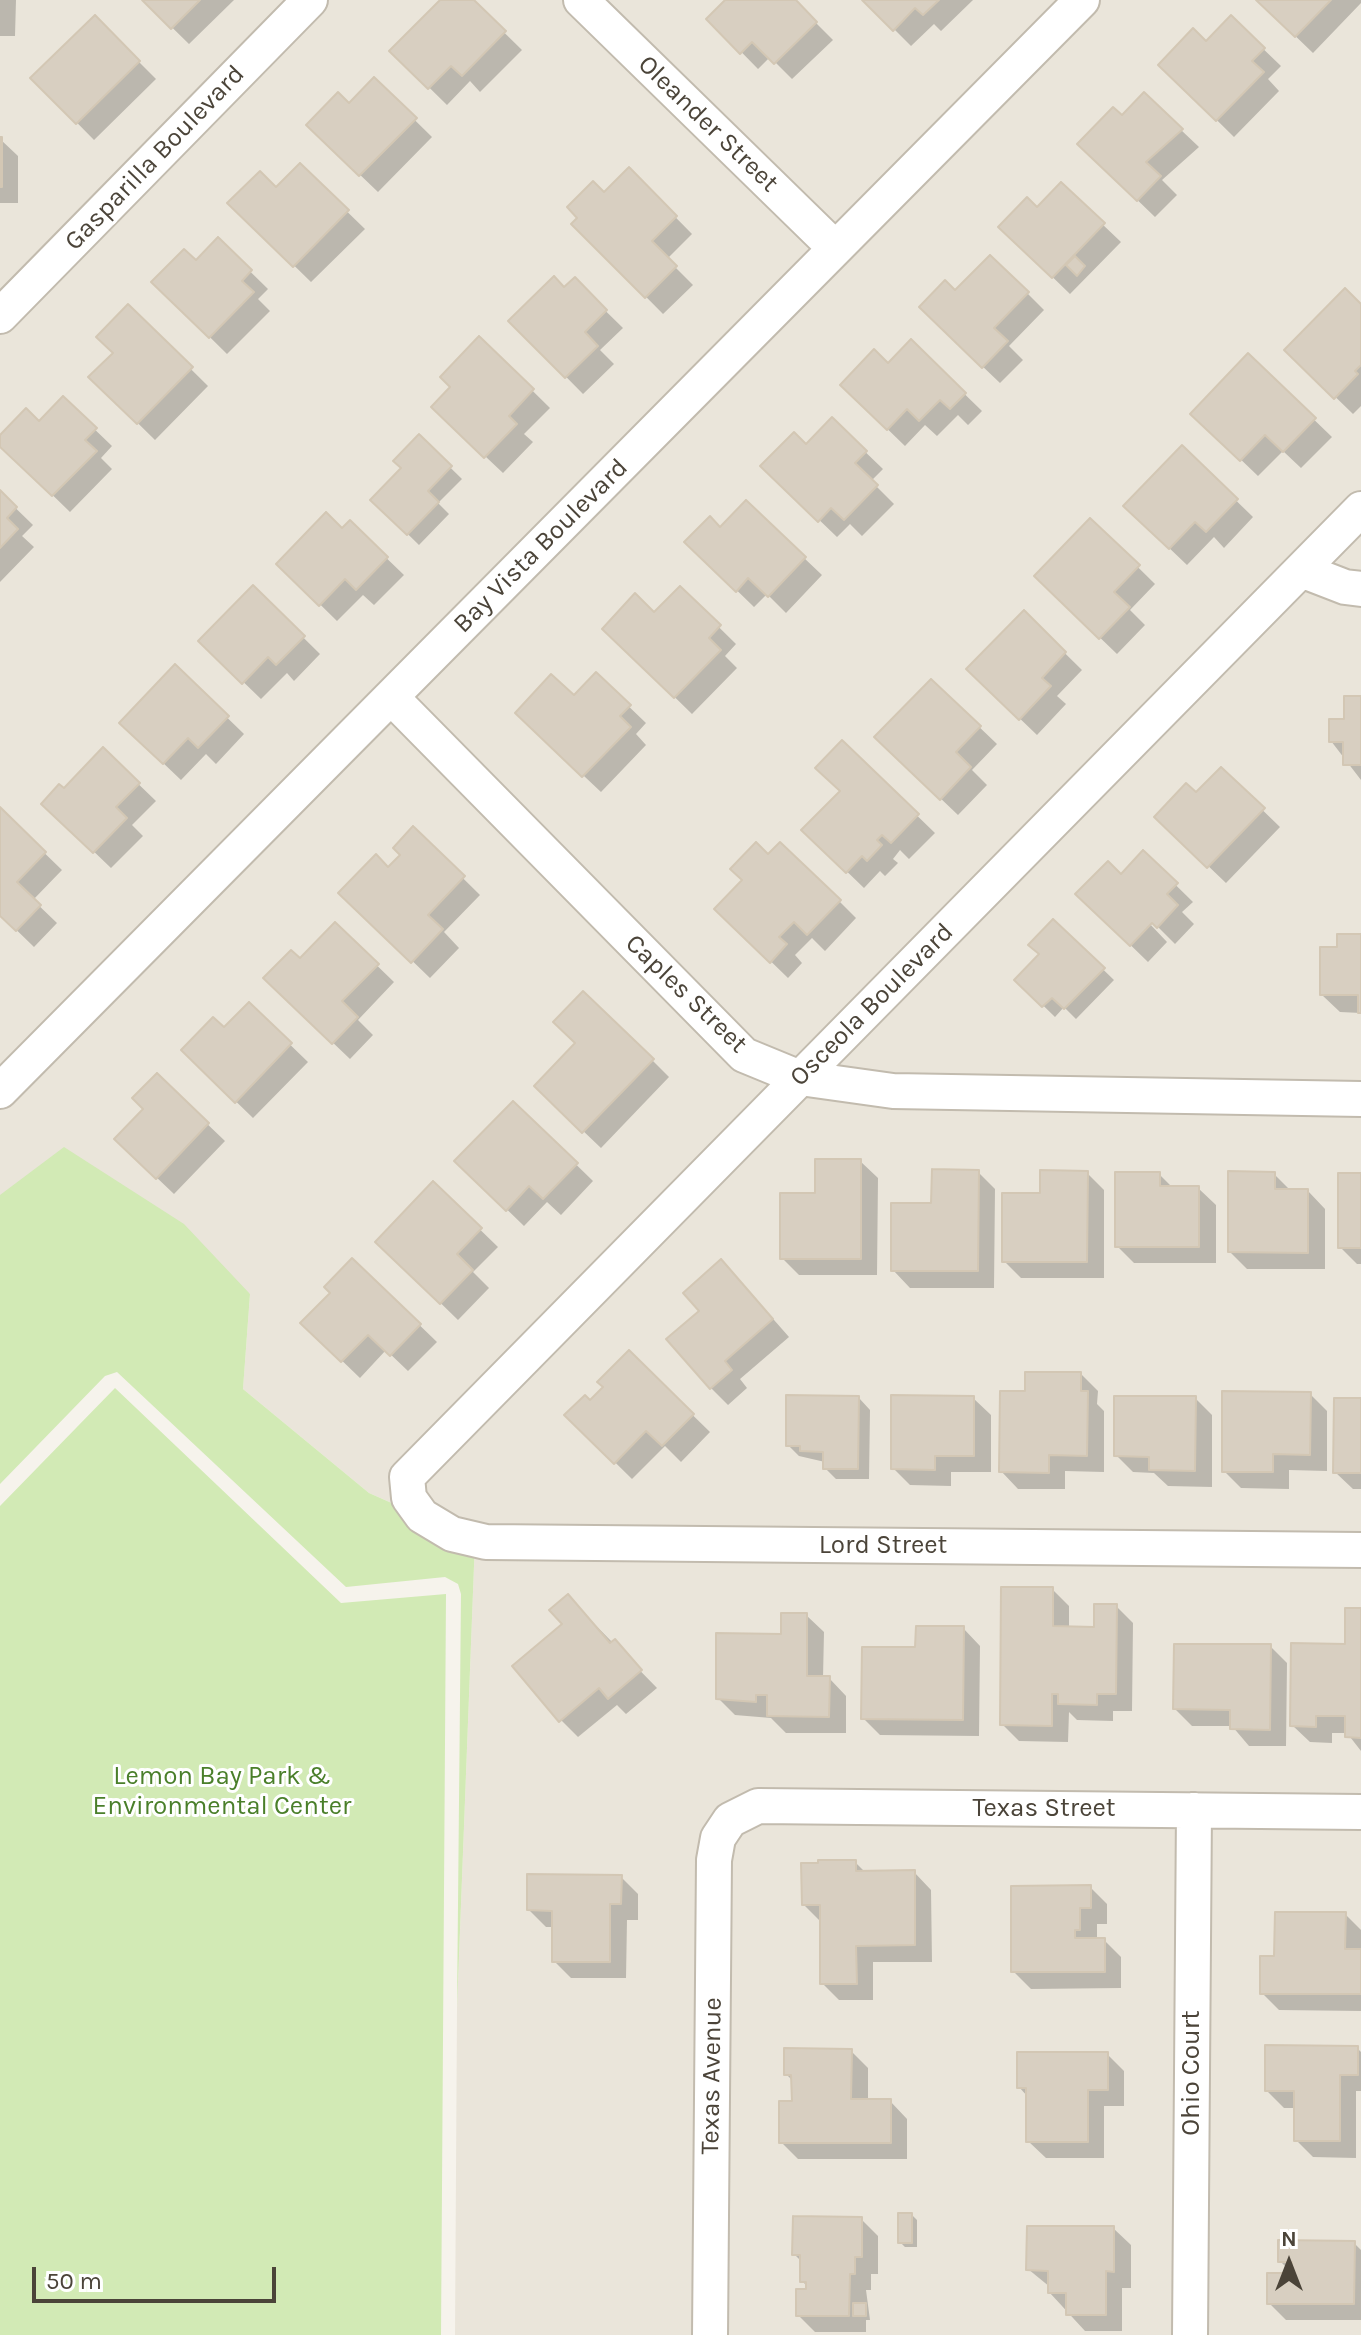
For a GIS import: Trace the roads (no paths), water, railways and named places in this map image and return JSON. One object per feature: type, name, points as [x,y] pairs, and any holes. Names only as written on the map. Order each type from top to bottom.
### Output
[{"type":"street","name":"Gasparilla Boulevard","points":[[0,316],[310,0]]},
{"type":"street","name":"Oleander Street","points":[[581,0],[835,248]]},
{"type":"street","name":"Bay Vista Boulevard","points":[[0,1091],[1082,0]]},
{"type":"street","name":"Osceola Boulevard","points":[[415,1508],[409,1498],[407,1477],[419,1463],[1361,509]]},
{"type":"street","points":[[1301,570],[1345,587],[1361,589]]},
{"type":"street","name":"Caples Street","points":[[392,698],[744,1055],[800,1078],[893,1091],[1361,1099]]},
{"type":"street","name":"Lord Street","points":[[415,1508],[435,1527],[452,1534],[511,1543],[1361,1550]]},
{"type":"street","name":"Texas Street","points":[[730,1820],[758,1806],[1361,1812]]},
{"type":"street","name":"Ohio Court","points":[[1190,2335],[1194,1810]]},
{"type":"street","name":"Texas Avenue","points":[[710,2335],[714,1860],[718,1838],[730,1820]]},
{"type":"park label","name":"Lemon Bay Park & Environmental Center","points":[[222,1792]]}]
